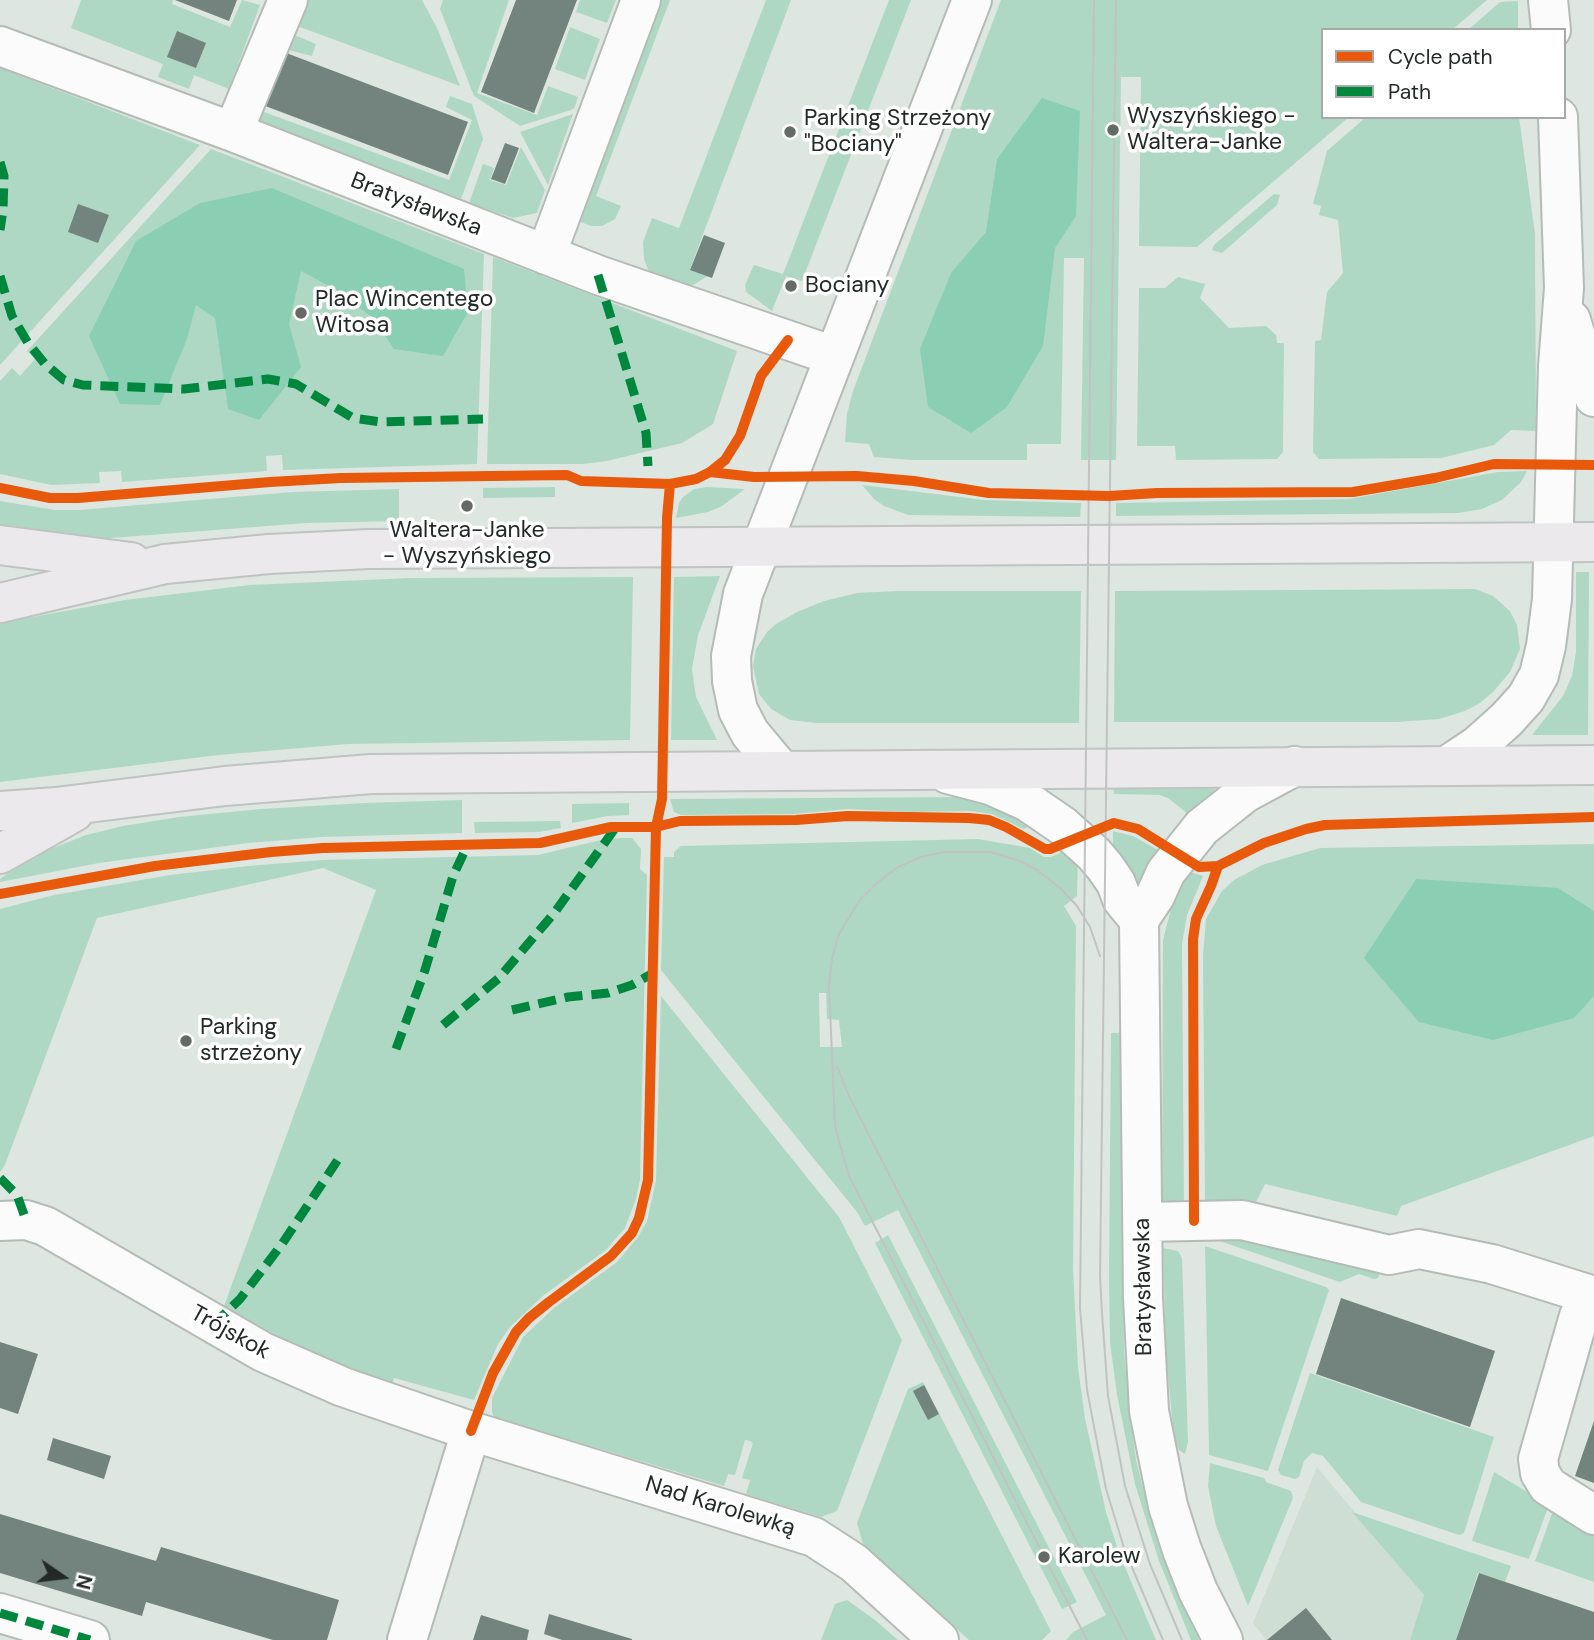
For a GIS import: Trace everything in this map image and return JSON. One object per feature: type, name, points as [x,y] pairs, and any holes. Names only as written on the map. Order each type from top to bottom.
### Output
[{"type":"main road","points":[[0,603],[158,565],[269,554],[369,550],[1594,542]]},
{"type":"main road","points":[[0,545],[158,565]]},
{"type":"main road","points":[[0,811],[225,786],[371,774],[1594,765]]},
{"type":"main road","points":[[0,854],[90,803]]},
{"type":"street","points":[[233,132],[288,0]]},
{"type":"street","points":[[546,255],[641,0]]},
{"type":"street","points":[[780,769],[750,733],[738,710],[732,681],[731,656],[735,626],[760,547],[972,0]]},
{"type":"street","points":[[1548,0],[1550,28]]},
{"type":"street","name":"Bratysławska","points":[[0,46],[233,132],[546,255],[834,356]]},
{"type":"street","points":[[1448,765],[1478,745],[1526,698],[1539,675],[1548,634],[1554,542],[1558,366],[1564,288],[1558,119]]},
{"type":"street","points":[[1564,288],[1579,351],[1594,397]]},
{"type":"street","points":[[925,768],[990,785],[1028,802],[1052,818],[1094,853],[1116,883],[1122,899],[1139,920],[1155,896],[1166,872],[1202,827],[1245,793],[1296,766]]},
{"type":"street","name":"Bratysławska","points":[[1139,920],[1146,1380],[1149,1410],[1168,1506],[1198,1591],[1223,1640]]},
{"type":"street","name":"Trójskok","points":[[0,1221],[26,1220],[45,1226],[214,1325],[301,1370],[471,1431]]},
{"type":"street","points":[[1143,1222],[1242,1220],[1389,1255],[1419,1249],[1480,1262],[1594,1298],[1579,1315],[1538,1459],[1540,1472],[1548,1486],[1594,1515]]},
{"type":"street","points":[[407,1640],[471,1431]]},
{"type":"street","name":"Nad Karolewką","points":[[471,1431],[814,1537],[854,1563],[939,1640]]},
{"type":"street","points":[[0,1613],[90,1640]]},
{"type":"shaded area","points":[[1317,1467],[1424,1595],[1410,1640],[1266,1640],[1253,1623]]},
{"type":"green space","points":[[81,0],[173,0],[172,4],[230,27],[242,0],[260,5],[229,89],[194,75],[189,89],[158,77],[163,64],[71,28]]},
{"type":"green space","points":[[301,0],[422,0],[438,30],[460,86],[289,23]]},
{"type":"green space","points":[[443,0],[509,0],[477,93],[537,115],[548,86],[578,97],[574,109],[520,126],[474,96],[440,9]]},
{"type":"green space","points":[[580,0],[616,0],[607,23],[576,12]]},
{"type":"green space","points":[[661,0],[670,0],[596,196],[621,206],[615,219],[602,226],[591,226],[578,221]]},
{"type":"green space","points":[[766,0],[791,0],[690,269],[708,276],[693,285],[682,287],[652,280],[644,259],[643,242],[652,218],[679,228]]},
{"type":"green space","points":[[889,0],[911,0],[802,281],[786,276],[772,311],[746,292],[745,285],[754,265],[783,274]]},
{"type":"green space","points":[[1001,0],[1487,0],[1454,28],[1321,28],[1321,119],[1347,119],[1197,247],[1139,246],[1141,77],[1121,77],[1116,460],[1081,460],[1084,258],[1064,258],[1061,444],[1027,444],[1027,460],[911,460],[874,457],[869,444],[845,442],[847,414],[853,391]]},
{"type":"green space","points":[[1518,1],[1518,28],[1470,28],[1500,2]]},
{"type":"green space","points":[[570,27],[600,39],[585,80],[555,69]]},
{"type":"green space","points":[[285,31],[316,44],[312,56],[280,48],[256,109],[449,180],[472,120],[446,107],[450,96],[472,104],[483,139],[461,199],[248,117]]},
{"type":"green space","points":[[0,68],[200,145],[0,365]]},
{"type":"green space","points":[[1042,98],[1080,111],[1076,216],[1055,248],[1043,346],[1007,407],[971,433],[928,407],[920,349],[951,273],[986,232],[997,159]]},
{"type":"green space","points":[[573,114],[548,185],[520,132]]},
{"type":"green space","points":[[1364,119],[1519,119],[1535,234],[1536,431],[1511,430],[1494,445],[1441,458],[1319,459],[1313,452],[1315,341],[1321,340],[1327,292],[1343,273],[1338,220],[1319,215],[1321,206],[1313,204],[1327,151]]},
{"type":"green space","points":[[521,147],[545,190],[537,213],[513,218],[469,203],[483,164],[494,168],[490,180],[506,185]]},
{"type":"green space","name":"Plac Wincentego Witosa","points":[[211,149],[484,254],[477,464],[283,470],[282,455],[266,456],[267,471],[122,482],[121,471],[99,472],[100,483],[51,485],[0,474],[0,381],[12,368],[20,376],[35,359],[27,351]]},
{"type":"green space","points":[[272,188],[464,269],[468,312],[443,356],[394,349],[374,319],[340,292],[301,271],[289,324],[301,367],[259,420],[228,409],[215,318],[196,305],[187,339],[160,405],[120,404],[89,336],[136,241],[200,203]]},
{"type":"green space","points":[[1274,194],[1280,195],[1277,205],[1222,253],[1212,250],[1214,245]]},
{"type":"green space","points":[[493,257],[737,351],[713,424],[682,443],[607,461],[583,464],[487,464]]},
{"type":"green space","points":[[1178,277],[1205,284],[1200,298],[1229,328],[1266,326],[1276,335],[1277,343],[1284,343],[1283,452],[1277,459],[1176,460],[1175,446],[1137,446],[1139,288],[1165,288]]},
{"type":"green space","points":[[1527,471],[1521,482],[1502,500],[1482,509],[1458,513],[1116,516],[1116,503],[1349,499],[1498,472]]},
{"type":"green space","points":[[862,485],[984,500],[1081,503],[1080,517],[908,515],[884,506]]},
{"type":"green space","points":[[555,487],[555,497],[483,498],[483,488]]},
{"type":"green space","points":[[399,489],[399,521],[307,523],[98,539],[0,533],[0,501],[55,510],[79,510],[293,492]]},
{"type":"green space","points":[[694,489],[745,489],[722,506],[708,512],[676,518],[683,497]]},
{"type":"green space","points":[[1576,572],[1589,572],[1588,735],[1532,735],[1563,696],[1572,676],[1576,652]]},
{"type":"green space","points":[[720,576],[698,635],[692,669],[696,697],[717,740],[671,740],[674,577]]},
{"type":"green space","points":[[633,577],[630,740],[348,744],[219,755],[0,782],[0,623],[125,600],[250,585],[411,578]]},
{"type":"green space","points":[[1475,589],[1493,596],[1510,611],[1517,625],[1520,649],[1510,672],[1493,692],[1465,711],[1439,719],[1397,722],[1114,722],[1115,591]]},
{"type":"green space","points":[[1081,591],[1079,723],[816,723],[790,720],[771,709],[759,694],[753,666],[756,649],[767,632],[797,612],[824,601],[857,593]]},
{"type":"green space","points":[[1113,786],[1208,786],[1215,790],[1188,814],[1160,795],[1114,794]]},
{"type":"green space","points":[[962,797],[994,802],[1030,826],[1024,829],[992,814],[970,811],[847,809],[794,814],[681,815],[674,812],[670,799]]},
{"type":"green space","points":[[462,800],[462,833],[322,837],[248,843],[99,863],[0,882],[0,879],[33,856],[86,835],[123,826],[261,809]]},
{"type":"green space","points":[[629,803],[629,815],[572,823],[572,804]]},
{"type":"green space","points":[[560,821],[561,828],[539,832],[475,833],[474,822]]},
{"type":"green space","points":[[1113,831],[1133,836],[1158,850],[1138,891],[1113,851]]},
{"type":"green space","points":[[632,838],[641,849],[640,869],[647,875],[640,1179],[636,1199],[625,1228],[606,1250],[544,1295],[510,1327],[498,1344],[474,1400],[394,1378],[391,1388],[336,1368],[224,1306],[376,890],[323,868],[97,918],[5,1165],[0,1172],[0,909],[54,895],[170,875],[248,866],[322,860],[538,855]]},
{"type":"green space","points":[[978,839],[1030,848],[1044,857],[1051,857],[1072,847],[1078,853],[1077,896],[1064,906],[1076,926],[1073,1270],[1078,1367],[1085,1419],[1106,1512],[1119,1553],[1156,1640],[1066,1640],[1073,1632],[1106,1615],[898,1210],[865,1226],[857,1212],[661,970],[664,857],[674,857],[674,852],[681,846]],"holes":[[[819,993],[826,993],[827,1019],[839,1020],[842,1047],[820,1047]]]},
{"type":"green space","points":[[1594,844],[1594,1136],[1401,1206],[1397,1216],[1265,1184],[1250,1214],[1205,1206],[1203,955],[1206,919],[1222,891],[1234,880],[1262,865],[1320,848]]},
{"type":"green space","points":[[1190,872],[1203,876],[1187,915],[1182,944],[1184,1208],[1162,1210],[1163,940],[1172,905]]},
{"type":"green space","points":[[1416,879],[1558,888],[1594,911],[1594,996],[1574,1018],[1493,1040],[1419,1022],[1364,958]]},
{"type":"green space","points":[[661,996],[839,1217],[902,1340],[837,1511],[821,1517],[746,1494],[750,1480],[742,1478],[753,1443],[750,1441],[745,1440],[735,1475],[728,1474],[724,1486],[494,1417],[492,1412],[492,1398],[523,1337],[554,1308],[617,1262],[638,1237],[647,1221],[656,1180]]},
{"type":"green space","points":[[1111,1033],[1120,1033],[1124,1349],[1136,1460],[1162,1556],[1199,1640],[1191,1640],[1159,1561],[1135,1484],[1117,1395],[1110,1342]]},
{"type":"green space","points":[[1243,1231],[1383,1263],[1378,1278],[1359,1274],[1340,1282],[1205,1236]]},
{"type":"green space","points":[[888,1235],[1077,1602],[1062,1609],[875,1243]]},
{"type":"green space","points":[[1205,1246],[1329,1290],[1268,1471],[1209,1455]]},
{"type":"green space","points":[[1163,1248],[1178,1251],[1182,1258],[1188,1442],[1185,1454],[1179,1450],[1174,1437],[1166,1355]]},
{"type":"green space","points":[[1310,1373],[1494,1437],[1464,1533],[1459,1535],[1361,1502],[1323,1456],[1312,1453],[1304,1461],[1299,1477],[1295,1479],[1281,1475],[1278,1470]]},
{"type":"green space","points":[[923,1382],[1051,1631],[1042,1640],[969,1640],[863,1544],[857,1523],[908,1389]]},
{"type":"green space","points":[[1210,1463],[1264,1478],[1266,1482],[1291,1491],[1293,1498],[1248,1606],[1216,1526],[1208,1486]]},
{"type":"green space","points":[[1494,1472],[1549,1505],[1529,1559],[1472,1541]]},
{"type":"green space","points":[[1554,1508],[1594,1531],[1594,1582],[1535,1561]]},
{"type":"green space","points":[[1352,1512],[1511,1566],[1505,1582],[1478,1573],[1456,1640],[1410,1640],[1424,1595]]},
{"type":"green space","points":[[847,1600],[898,1640],[821,1640],[835,1604]]},
{"type":"building","points":[[175,0],[237,0],[229,21]]},
{"type":"building","points":[[516,0],[577,0],[534,113],[481,92]]},
{"type":"building","points":[[177,31],[206,43],[196,68],[167,57]]},
{"type":"building","points":[[281,51],[468,122],[448,175],[260,104]]},
{"type":"building","points":[[505,143],[519,148],[505,184],[491,179]]},
{"type":"building","points":[[78,204],[109,215],[98,243],[68,232]]},
{"type":"building","points":[[704,235],[725,243],[712,278],[690,270]]},
{"type":"building","points":[[1341,1298],[1495,1351],[1470,1427],[1316,1374]]},
{"type":"building","points":[[0,1342],[38,1354],[18,1414],[0,1408]]},
{"type":"building","points":[[924,1385],[939,1414],[928,1420],[913,1391]]},
{"type":"building","points":[[1594,1421],[1594,1483],[1575,1476]]},
{"type":"building","points":[[53,1438],[111,1456],[104,1479],[47,1460]]},
{"type":"building","points":[[0,1514],[156,1561],[161,1547],[339,1600],[327,1640],[273,1640],[146,1602],[142,1616],[0,1573]]},
{"type":"building","points":[[1479,1573],[1594,1612],[1594,1640],[1456,1640]]},
{"type":"building","points":[[1306,1608],[1332,1640],[1267,1640]]},
{"type":"building","points":[[549,1614],[632,1640],[562,1640],[544,1634]]},
{"type":"building","points":[[481,1615],[529,1630],[527,1640],[473,1640]]},
{"type":"tram line","points":[[1094,0],[1080,1308],[1087,1390],[1106,1489],[1125,1551],[1163,1640]]},
{"type":"tram line","points":[[1116,0],[1100,1276],[1108,1396],[1125,1486],[1150,1564],[1182,1640]]},
{"type":"tram line","points":[[1087,1640],[849,1176],[835,1127],[829,984],[839,934],[859,901],[898,867],[921,857],[944,852],[990,852],[1017,860],[1037,870],[1077,906],[1090,927],[1100,956]]},
{"type":"tram line","points":[[837,1066],[848,1094],[1127,1640]]},
{"type":"marked path","points":[[0,162],[4,176],[0,230]]},
{"type":"marked path","points":[[598,275],[646,433],[648,466]]},
{"type":"marked path","points":[[0,276],[12,316],[28,343],[45,364],[64,380],[83,385],[184,389],[268,379],[296,384],[353,418],[381,422],[483,419]]},
{"type":"marked path","points":[[443,1025],[499,978],[555,912],[616,827]]},
{"type":"marked path","points":[[396,1049],[425,970],[453,876],[468,844]]},
{"type":"marked path","points":[[512,1010],[568,997],[608,993],[632,985],[653,973]]},
{"type":"marked path","points":[[213,1325],[240,1299],[282,1244],[339,1158]]},
{"type":"marked path","points":[[0,1178],[17,1195],[26,1220]]},
{"type":"marked path","points":[[0,1613],[90,1640]]},
{"type":"cycle path","points":[[0,488],[50,498],[78,498],[341,478],[567,475],[581,481],[670,484],[696,479],[725,460],[740,436],[761,376],[788,340]]},
{"type":"cycle path","points":[[710,472],[754,477],[857,476],[914,481],[989,493],[1109,496],[1157,493],[1353,492],[1435,478],[1494,464],[1594,465]]},
{"type":"cycle path","points":[[670,484],[667,518],[662,799],[656,827],[680,821],[796,820],[848,816],[969,818],[989,820],[1045,849],[1050,849],[1114,823],[1138,829],[1199,867],[1218,866],[1264,843],[1325,825],[1594,817]]},
{"type":"cycle path","points":[[0,894],[155,866],[271,852],[323,848],[540,843],[611,827],[656,827],[648,1180],[639,1218],[632,1233],[611,1256],[549,1302],[516,1332],[493,1373],[471,1431]]},
{"type":"cycle path","points":[[1194,1221],[1193,939],[1196,919],[1218,866]]},
{"type":"place","name":"Wyszyńskiego - Waltera-Janke","points":[[1113,130]]},
{"type":"place","name":"Parking Strzeżony \"Bociany\"","points":[[790,132]]},
{"type":"place","name":"Bociany","points":[[791,286]]},
{"type":"place","name":"Plac Wincentego Witosa","points":[[301,313]]},
{"type":"place","name":"Waltera-Janke - Wyszyńskiego","points":[[467,506]]},
{"type":"place","name":"Parking strzeżony","points":[[186,1041]]},
{"type":"place","name":"Karolew","points":[[1044,1557]]}]
